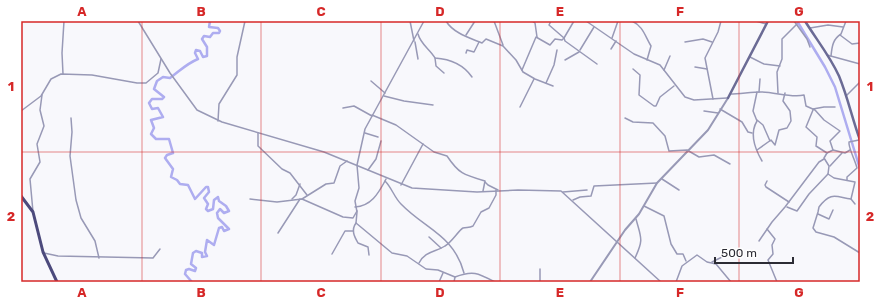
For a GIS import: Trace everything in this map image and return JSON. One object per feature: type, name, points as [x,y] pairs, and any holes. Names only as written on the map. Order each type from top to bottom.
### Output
[{"type":"main road","points":[[805,21],[829,55],[839,77],[849,107],[852,109],[852,116],[860,139]]},
{"type":"main road","points":[[728,98],[767,23]]},
{"type":"main road","points":[[21,196],[33,212],[42,252],[57,282]]},
{"type":"street","points":[[63,74],[62,54],[64,21]]},
{"type":"street","points":[[138,21],[172,77],[199,112],[218,121],[314,148],[347,160],[401,185],[424,190],[554,190],[563,192],[587,190]]},
{"type":"street","points":[[218,121],[219,104],[237,75],[237,57],[245,21]]},
{"type":"street","points":[[410,21],[418,59]]},
{"type":"street","points":[[369,255],[368,247],[358,243],[353,231],[356,223],[357,211],[355,207],[358,192],[357,165],[364,133],[402,59],[414,41],[424,21]]},
{"type":"street","points":[[446,21],[451,28],[479,42],[483,43],[487,40],[503,46]]},
{"type":"street","points":[[466,35],[475,21]]},
{"type":"street","points":[[494,21],[503,46],[516,60],[522,70],[534,78],[553,86]]},
{"type":"street","points":[[522,70],[536,37],[534,23],[532,21]]},
{"type":"street","points":[[553,21],[549,25],[565,40],[597,64]]},
{"type":"street","points":[[536,37],[550,45],[555,39],[562,40],[574,21]]},
{"type":"street","points":[[586,21],[634,54],[659,65],[674,86],[686,98],[694,100],[728,98]]},
{"type":"street","points":[[612,38],[618,21]]},
{"type":"street","points":[[632,21],[643,29],[647,42],[651,46],[647,60]]},
{"type":"street","points":[[713,99],[705,58],[721,21]]},
{"type":"street","points":[[756,21],[767,23]]},
{"type":"street","points":[[794,21],[807,39],[810,47]]},
{"type":"street","points":[[846,21],[840,35],[833,42],[829,55],[860,63]]},
{"type":"street","points":[[778,93],[777,72],[780,66],[782,39],[797,24]]},
{"type":"street","points":[[809,28],[828,25],[843,28]]},
{"type":"street","points":[[565,60],[579,51],[594,27]]},
{"type":"street","points":[[418,34],[423,44],[430,50],[435,58],[436,66],[444,72]]},
{"type":"street","points":[[840,35],[852,44],[860,43]]},
{"type":"street","points":[[685,42],[703,39],[712,43]]},
{"type":"street","points":[[611,49],[616,41]]},
{"type":"street","points":[[466,53],[467,50],[474,52],[479,42]]},
{"type":"street","points":[[546,83],[554,65],[557,50]]},
{"type":"street","points":[[664,70],[670,56]]},
{"type":"street","points":[[750,57],[764,64],[780,66]]},
{"type":"street","points":[[435,58],[450,60],[466,68],[472,77]]},
{"type":"street","points":[[21,111],[33,103],[43,93],[51,79],[63,74],[70,76],[92,75],[135,83],[144,83],[158,73],[161,59]]},
{"type":"street","points":[[695,67],[707,69]]},
{"type":"street","points":[[633,68],[640,75],[639,95],[646,102],[655,107],[660,97],[674,86]]},
{"type":"street","points":[[520,107],[534,78]]},
{"type":"street","points":[[760,79],[753,111],[756,120],[753,133],[757,150],[762,161]]},
{"type":"street","points":[[371,81],[385,93]]},
{"type":"street","points":[[846,97],[860,82]]},
{"type":"street","points":[[730,94],[758,92],[778,93],[796,97],[804,95],[806,106],[840,131],[830,141],[833,150]]},
{"type":"street","points":[[33,212],[30,179],[40,162],[37,141],[44,126],[40,110],[43,93]]},
{"type":"street","points":[[756,120],[763,125],[770,141],[775,145],[779,130],[786,128],[792,120],[790,111],[783,101],[785,94]]},
{"type":"street","points":[[384,96],[404,101],[433,105]]},
{"type":"street","points":[[590,282],[617,242],[636,219],[656,183],[708,130],[728,98]]},
{"type":"street","points":[[343,108],[354,106],[372,116],[396,124],[405,133],[434,152],[447,156],[455,168],[468,176],[485,182],[497,190]]},
{"type":"street","points":[[827,153],[816,146],[817,137],[806,127],[813,110],[819,107],[835,107]]},
{"type":"street","points":[[720,109],[742,122],[748,132],[753,133]]},
{"type":"street","points":[[704,111],[718,113]]},
{"type":"street","points":[[71,118],[72,132],[70,156],[76,200],[81,218],[95,241],[99,258]]},
{"type":"street","points":[[625,118],[633,122],[653,123],[664,135],[670,151],[689,151],[699,157],[714,155],[730,164]]},
{"type":"street","points":[[258,133],[258,146],[282,169],[291,173],[307,195]]},
{"type":"street","points":[[364,133],[378,137]]},
{"type":"street","points":[[847,180],[847,177],[857,168],[848,146],[850,141],[860,139]]},
{"type":"street","points":[[368,170],[376,159],[381,141]]},
{"type":"street","points":[[757,150],[770,141]]},
{"type":"street","points":[[401,185],[423,144]]},
{"type":"street","points":[[759,241],[819,162],[824,159],[827,153],[833,150],[842,153]]},
{"type":"street","points":[[786,207],[797,211],[809,194],[828,174],[829,166],[842,153],[850,150]]},
{"type":"street","points":[[824,159],[829,166]]},
{"type":"street","points":[[278,233],[301,199],[326,184],[334,183],[341,164],[347,160]]},
{"type":"street","points":[[828,174],[834,178],[855,183],[851,198],[855,204]]},
{"type":"street","points":[[661,178],[679,190]]},
{"type":"street","points":[[355,207],[366,205],[377,197],[386,179]]},
{"type":"street","points":[[385,181],[391,187],[393,194],[399,202],[439,233],[456,251],[464,273]]},
{"type":"street","points":[[767,181],[765,185],[766,187],[789,202]]},
{"type":"street","points":[[483,191],[485,182]]},
{"type":"street","points":[[573,201],[580,197],[591,196],[594,186],[656,183]]},
{"type":"street","points":[[292,199],[296,195],[300,184]]},
{"type":"street","points":[[419,263],[427,254],[441,248],[455,239],[462,229],[473,226],[481,212],[489,208],[497,190]]},
{"type":"street","points":[[563,192],[634,259],[661,282]]},
{"type":"street","points":[[851,198],[832,196],[819,206],[818,214],[812,225],[814,231],[834,237],[860,253]]},
{"type":"street","points":[[250,199],[277,202],[301,199],[344,217],[353,218],[357,211]]},
{"type":"street","points":[[644,206],[664,216],[673,248],[677,254],[684,254],[686,262]]},
{"type":"street","points":[[818,214],[829,219],[833,210]]},
{"type":"street","points":[[634,259],[641,241],[640,229],[636,219]]},
{"type":"street","points":[[356,223],[392,253],[407,256],[426,268],[455,277],[464,273],[480,274],[495,282]]},
{"type":"street","points":[[767,229],[775,239],[772,245],[773,254],[768,260],[777,282]]},
{"type":"street","points":[[332,254],[345,231],[353,231]]},
{"type":"street","points":[[429,237],[441,248]]},
{"type":"street","points":[[42,252],[58,256],[153,258],[160,249]]},
{"type":"street","points":[[676,282],[682,266],[697,255],[707,262],[712,262],[719,267],[731,282]]},
{"type":"street","points":[[712,262],[724,256],[729,256]]},
{"type":"street","points":[[540,269],[540,282]]},
{"type":"street","points":[[439,282],[443,273]]},
{"type":"street","points":[[454,282],[455,277]]},
{"type":"waterway","points":[[192,282],[185,274],[186,270],[189,269],[195,271],[196,268],[191,264],[193,253],[196,251],[202,253],[202,257],[207,256],[205,252],[207,240],[214,245],[219,228],[222,227],[224,231],[229,229],[218,218],[217,213],[220,209],[224,213],[229,211],[226,206],[219,201],[218,197],[214,200],[213,209],[208,211],[206,209],[208,204],[204,198],[209,192],[208,187],[206,187],[195,199],[188,185],[180,184],[177,180],[171,177],[173,169],[165,158],[167,155],[173,153],[169,139],[156,139],[151,134],[154,128],[151,120],[163,117],[158,108],[152,109],[149,103],[152,99],[162,99],[164,97],[154,89],[157,81],[163,77],[170,78],[187,65],[198,59],[195,53],[196,50],[200,51],[203,57],[207,56],[207,47],[202,39],[204,36],[210,37],[213,33],[219,33],[220,31],[218,28],[209,27],[210,21]]},
{"type":"waterway","points":[[797,21],[825,67],[835,87],[860,169]]}]
